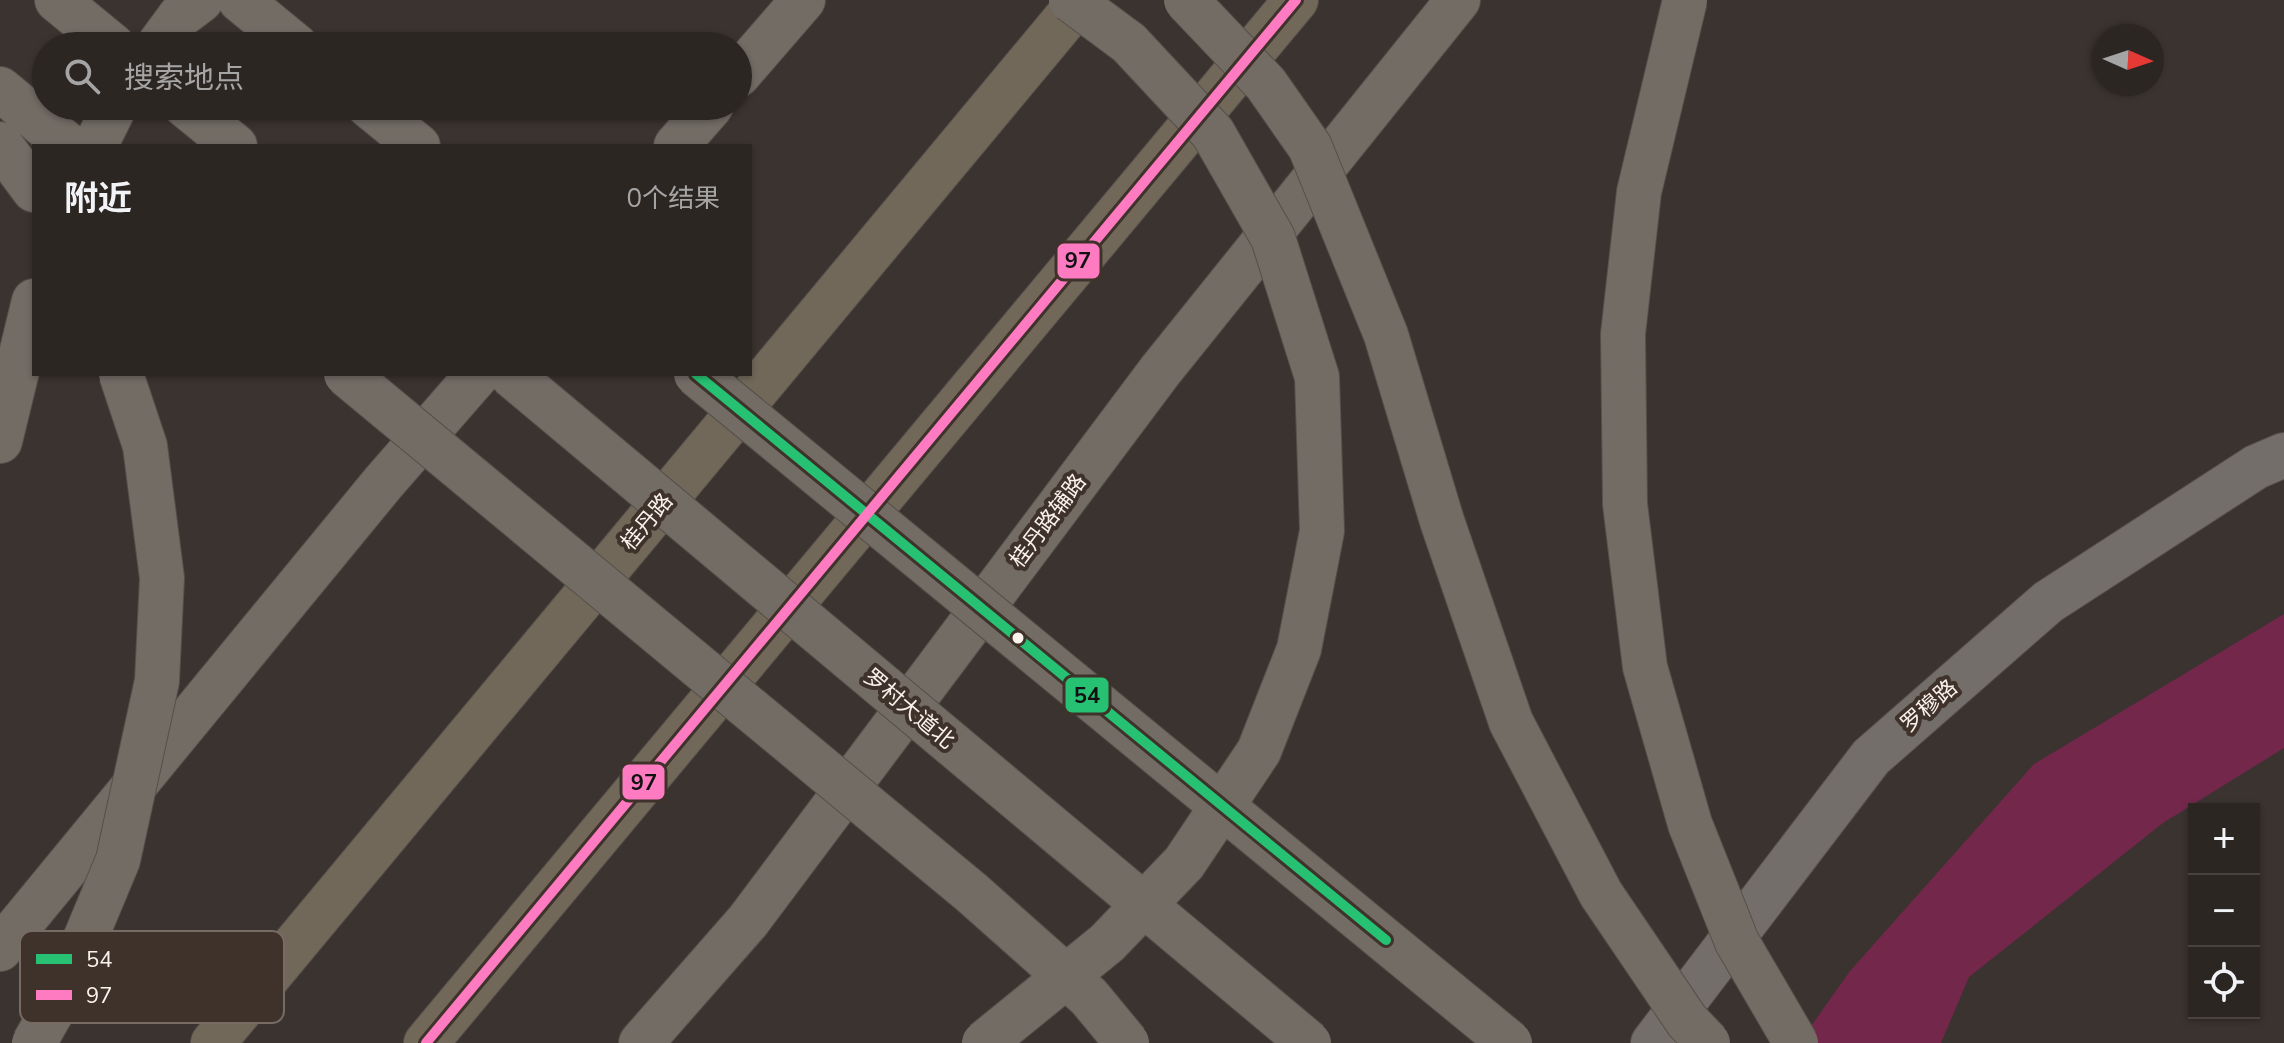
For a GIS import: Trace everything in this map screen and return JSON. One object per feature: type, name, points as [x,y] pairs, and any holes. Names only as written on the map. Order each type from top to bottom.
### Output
[{"type":"highway","name":"桂丹路","points":[[284,958],[1081,0]]},
{"type":"highway","points":[[426,1043],[1296,0]]},
{"type":"highway","name":"桂丹路","points":[[213,1043],[230,1023]]},
{"type":"main road","points":[[57,0],[96,32]]},
{"type":"main road","points":[[240,0],[279,32]]},
{"type":"main road","points":[[752,59],[803,0]]},
{"type":"main road","points":[[984,1043],[1107,943],[1184,863],[1259,751],[1299,649],[1322,531],[1317,377],[1273,238],[1213,133],[1129,43],[1071,0]]},
{"type":"main road","points":[[1186,0],[1266,84],[1310,147],[1386,335],[1442,521],[1511,722],[1601,894],[1687,1021],[1708,1043]]},
{"type":"main road","name":"桂丹路辅路","points":[[641,1043],[748,921],[1160,371],[1458,0]]},
{"type":"main road","points":[[1685,0],[1639,192],[1623,334],[1625,504],[1645,667],[1690,824],[1737,942],[1796,1043]]},
{"type":"main road","points":[[0,89],[32,115]]},
{"type":"main road","points":[[38,120],[67,144]]},
{"type":"main road","points":[[96,144],[108,120]]},
{"type":"main road","points":[[203,120],[233,144]]},
{"type":"main road","points":[[386,120],[416,144]]},
{"type":"main road","points":[[678,144],[699,120]]},
{"type":"main road","points":[[0,144],[32,187]]},
{"type":"main road","points":[[0,441],[32,309]]},
{"type":"main road","points":[[88,931],[118,860],[157,681],[162,578],[145,446],[122,376]]},
{"type":"main road","points":[[348,376],[972,893],[1089,997],[1127,1043]]},
{"type":"main road","points":[[0,949],[383,483],[476,376]]},
{"type":"main road","name":"罗村大道北","points":[[512,376],[1309,1043]]},
{"type":"main road","points":[[698,376],[1510,1043]]},
{"type":"main road","points":[[34,1043],[45,1023]]},
{"type":"street","name":"罗穆路","points":[[1653,1043],[1871,757],[2048,602],[2256,467],[2284,455]]},
{"type":"shaded area","points":[[2284,614],[2284,748],[2195,803],[2188,803],[2188,808],[2163,823],[1969,977],[1941,1043],[1799,1043],[1850,971],[2034,764]]},
{"type":"transit line","name":"97","points":[[426,1043],[1296,0]]},
{"type":"transit line","name":"54","points":[[698,376],[1386,940]]}]
